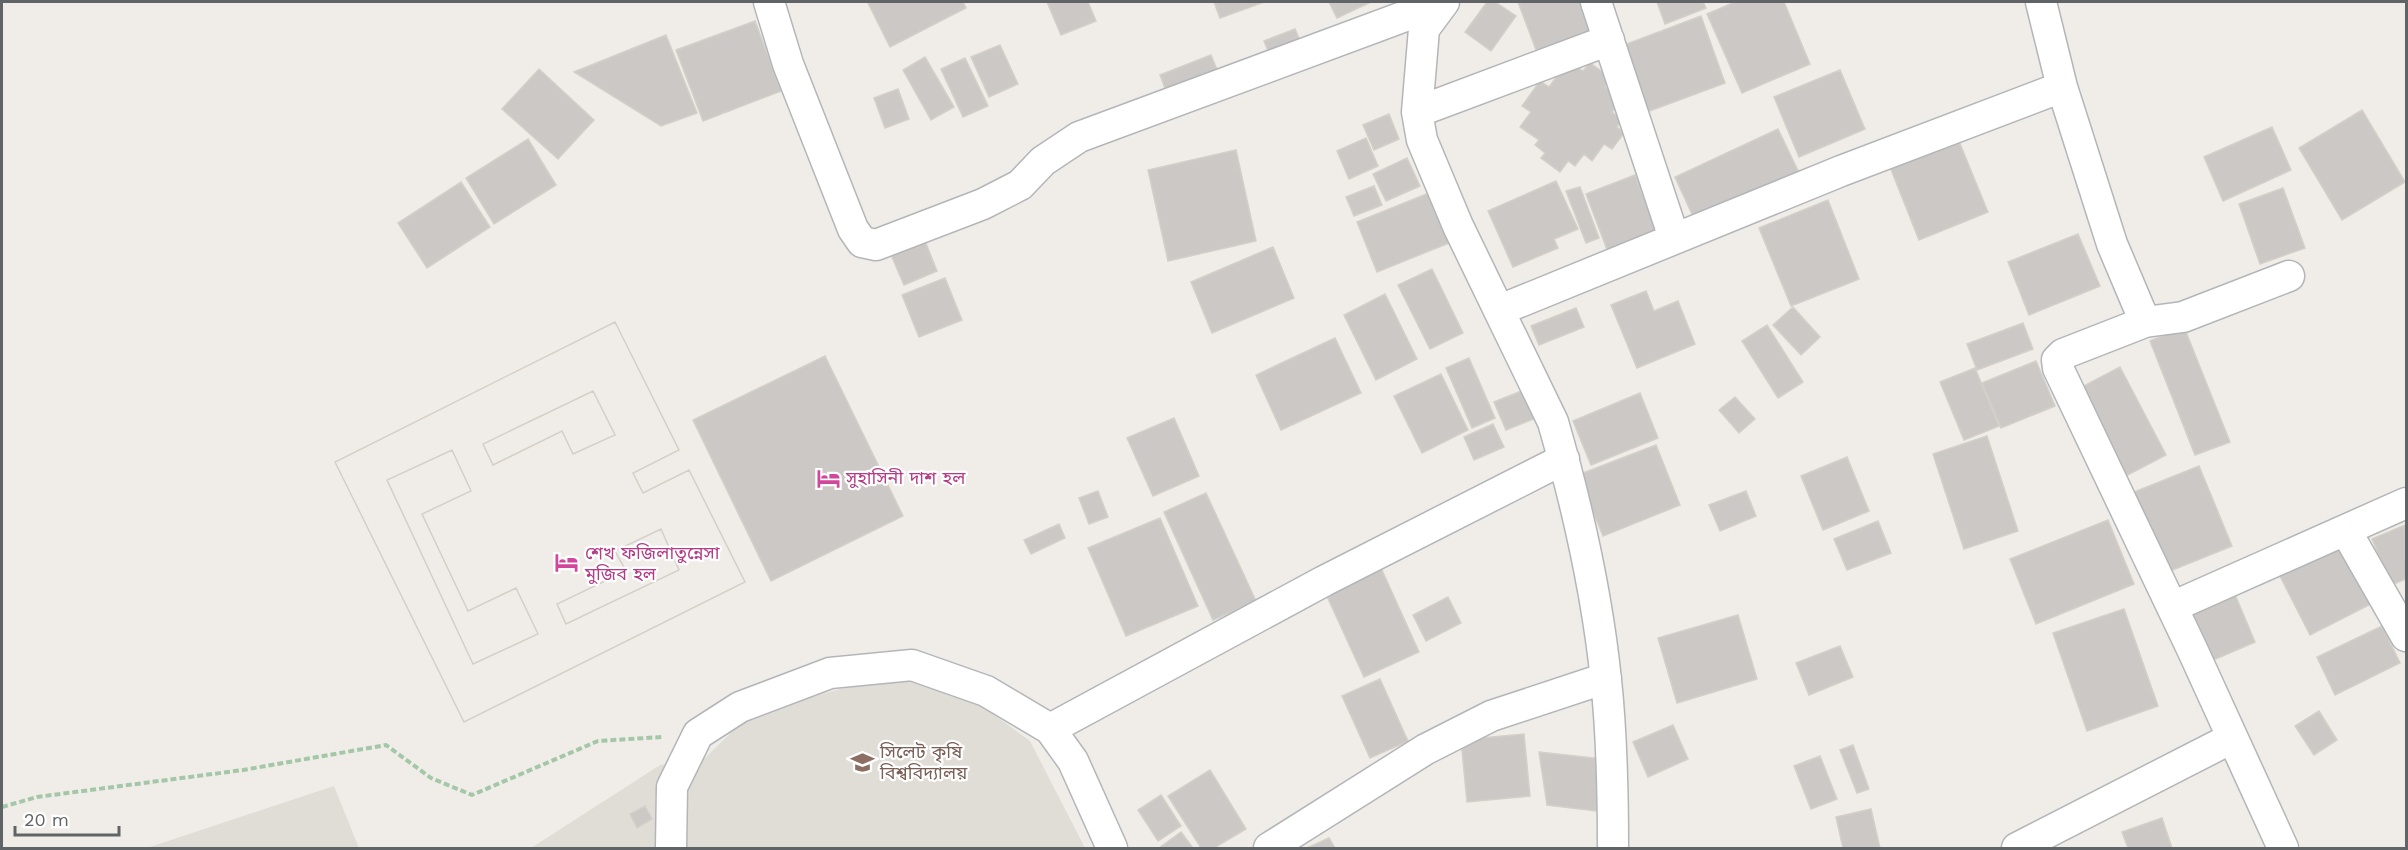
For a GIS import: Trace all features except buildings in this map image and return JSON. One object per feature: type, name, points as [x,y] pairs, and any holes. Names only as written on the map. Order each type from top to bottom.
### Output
[{"type":"street","points":[[769,2],[788,64],[853,229],[862,242],[876,245],[983,204],[1020,185],[1044,161],[1079,137],[1444,2]]},
{"type":"street","points":[[1444,2],[1424,29],[1417,112],[1422,140],[1442,188],[1553,422],[1564,459],[1575,502],[1606,678],[1613,759],[1613,849]]},
{"type":"street","points":[[1596,2],[1674,238]]},
{"type":"street","points":[[2041,2],[2062,87],[2112,244],[2145,322]]},
{"type":"street","points":[[1417,112],[1609,40]]},
{"type":"street","points":[[1500,310],[1674,238],[2062,87]]},
{"type":"street","points":[[2283,849],[2058,368],[2057,360],[2063,354],[2145,322],[2183,317],[2289,276]]},
{"type":"street","points":[[1050,729],[1314,586],[1564,459]]},
{"type":"street","points":[[2172,608],[2406,503]]},
{"type":"street","points":[[2346,531],[2406,636]]},
{"type":"street","points":[[671,849],[672,788],[698,735],[740,706],[830,673],[912,665],[986,691],[1050,729],[1074,761],[1112,849]]},
{"type":"street","points":[[1269,849],[1426,748],[1491,716],[1606,678]]},
{"type":"street","points":[[2017,849],[2232,738]]},
{"type":"path","points":[[2,807],[37,797],[243,770],[386,745],[431,778],[472,795],[598,741],[698,735]]},
{"type":"shaded area","name":"সিলেট কৃষি বিশ্ববিদ্যালয়","points":[[911,676],[965,693],[1030,741],[1085,848],[531,848],[660,765],[705,758],[738,726],[791,703],[840,689]]},
{"type":"shaded area","points":[[334,786],[359,848],[147,848]]},
{"type":"place","name":"সুহাসিনী দাশ হল","points":[[828,478]]},
{"type":"place","name":"শেখ ফজিলাতুন্নেসা মুজিব হল","points":[[567,563]]},
{"type":"place","name":"সিলেট কৃষি বিশ্ববিদ্যালয়","points":[[862,762]]}]
